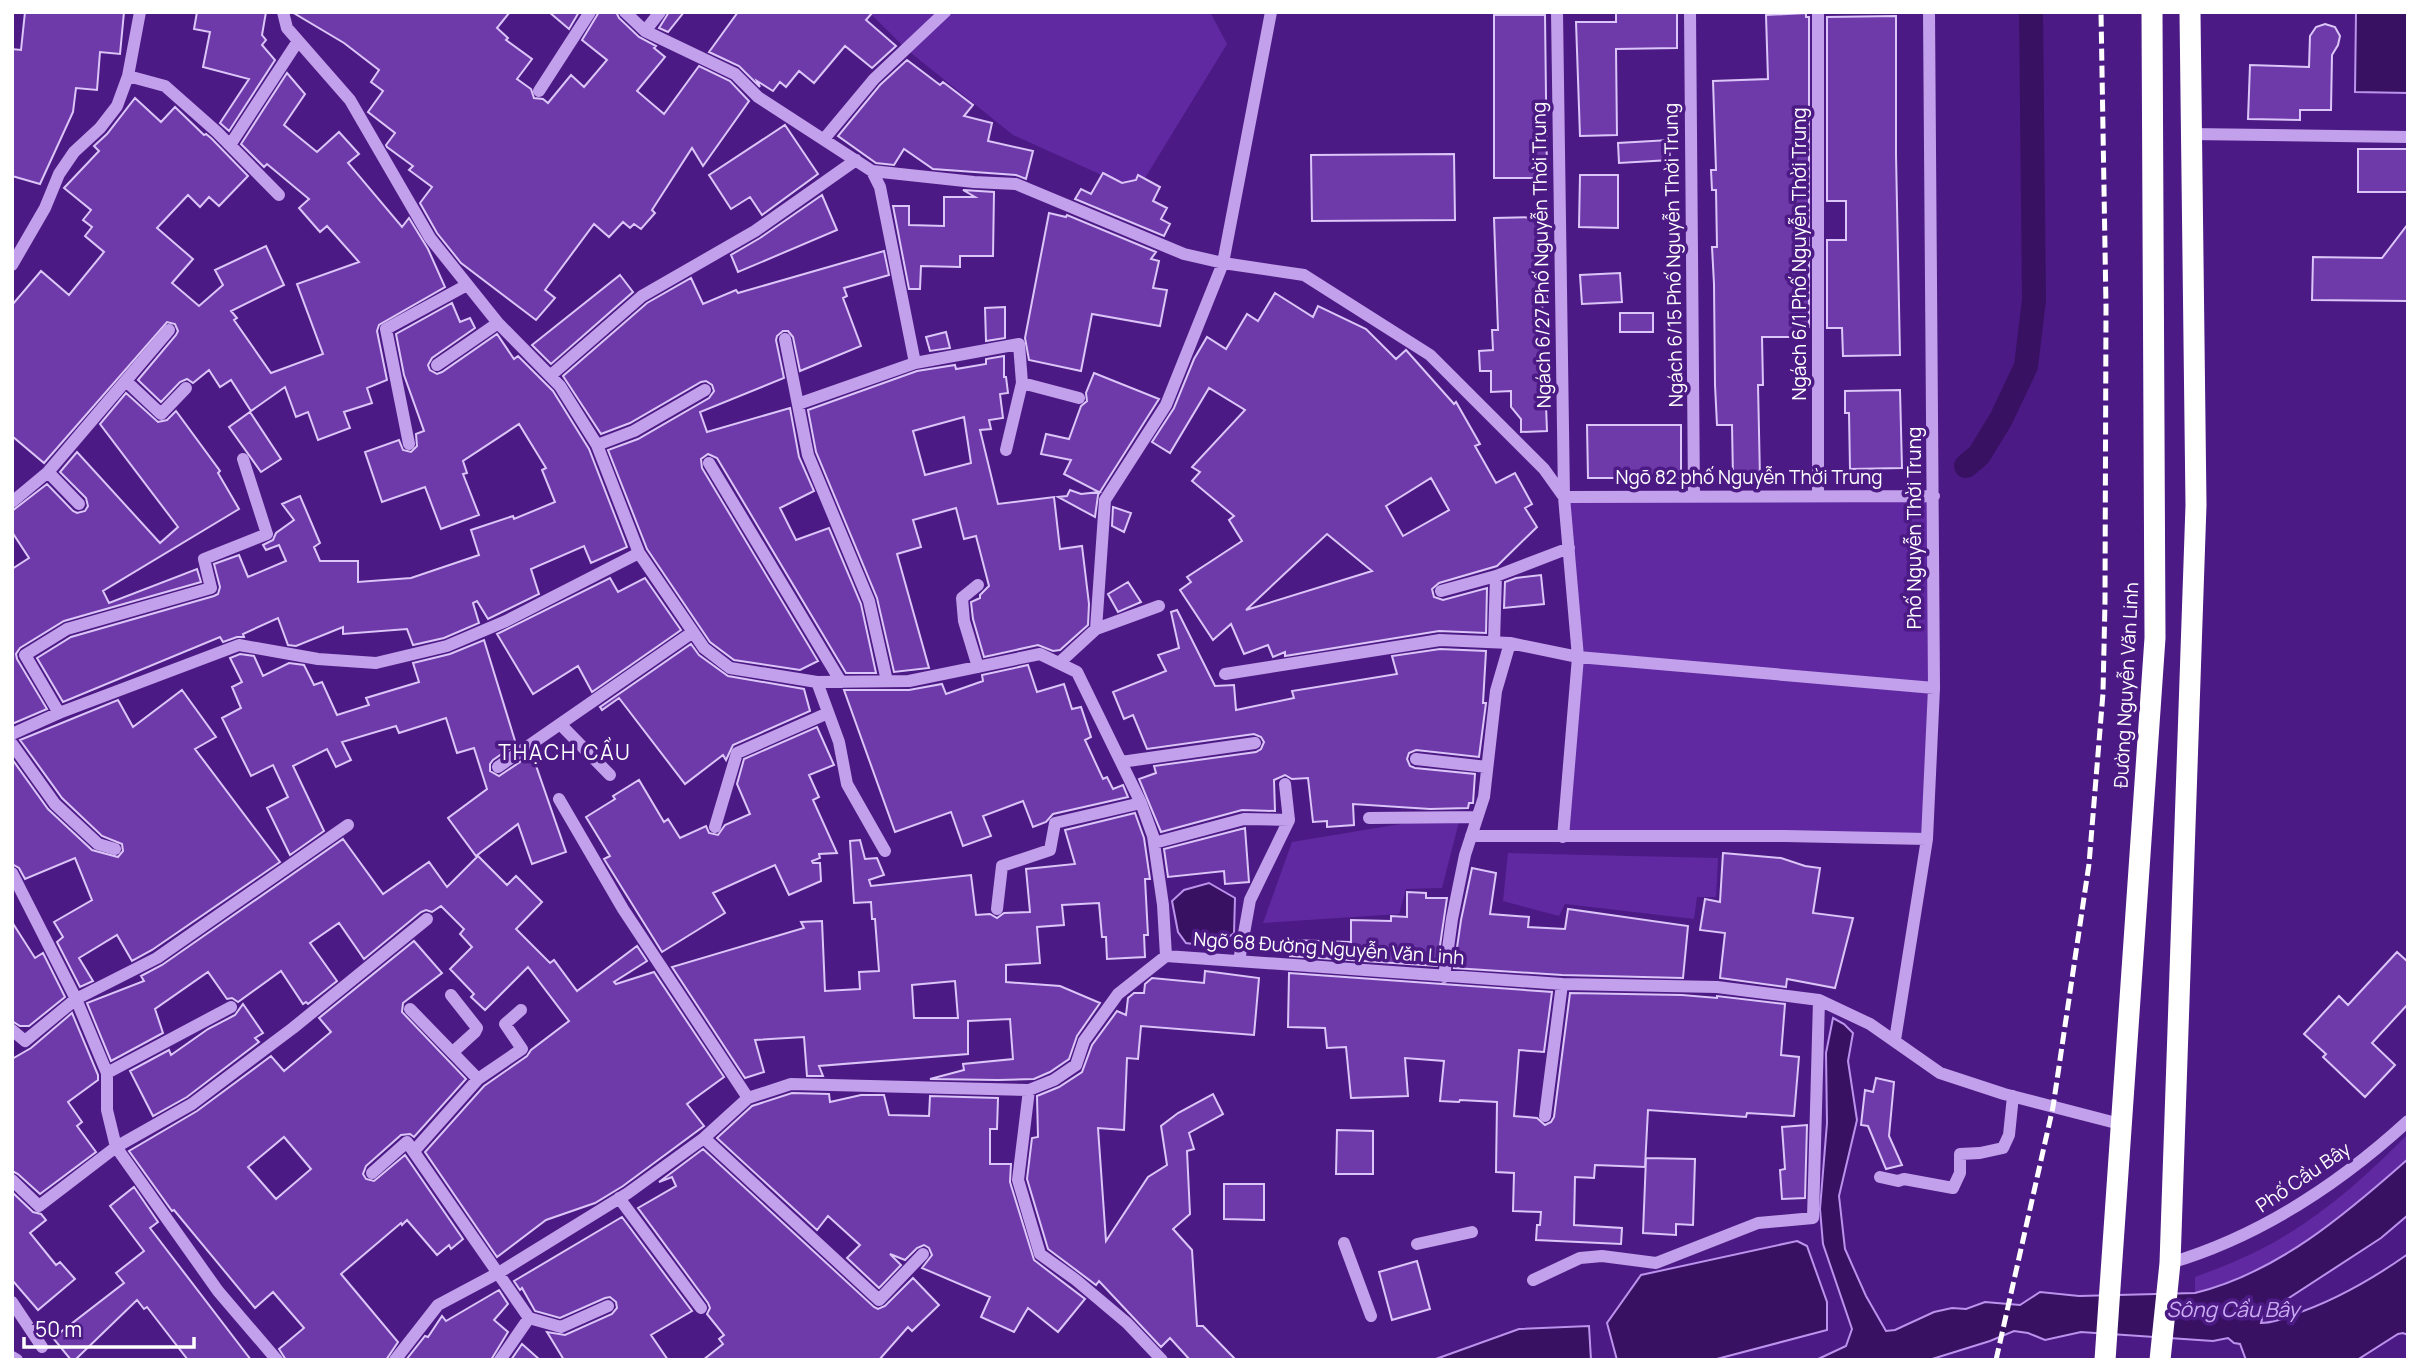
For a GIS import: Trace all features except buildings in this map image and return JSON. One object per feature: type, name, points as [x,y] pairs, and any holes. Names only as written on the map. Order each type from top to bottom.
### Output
[{"type":"highway","name":"Đường Nguyễn Văn Linh","points":[[2105,1360],[2155,638],[2152,12]]},
{"type":"highway","points":[[2160,1360],[2170,1265],[2196,505],[2190,12]]},
{"type":"street","points":[[12,265],[46,208],[59,174],[74,152],[100,128],[117,106],[128,76],[140,12]]},
{"type":"street","points":[[283,12],[287,28],[350,100],[430,238],[498,323],[560,386],[597,445],[639,553],[705,648],[730,668],[817,682],[909,681],[1040,654],[1059,663],[1096,629],[1159,606]]},
{"type":"street","points":[[539,90],[590,12]]},
{"type":"street","points":[[625,12],[645,31],[735,74],[758,97],[872,171],[1016,184],[1184,254],[1223,263],[1304,275],[1430,355],[1544,469],[1564,496]]},
{"type":"street","points":[[645,31],[660,12]]},
{"type":"street","points":[[824,139],[874,79],[945,12]]},
{"type":"street","points":[[1096,629],[1105,500],[1166,405],[1223,263],[1271,12]]},
{"type":"street","name":"Ngách 6/27 Phố Nguyễn Thời Trung","points":[[1556,12],[1564,496],[1578,656],[1563,837]]},
{"type":"street","name":"Ngách 6/15 Phố Nguyễn Thời Trung","points":[[1690,12],[1694,496]]},
{"type":"street","name":"Ngách 6/1 Phố Nguyễn Thời Trung","points":[[1818,12],[1818,496]]},
{"type":"street","name":"Phố Nguyễn Thời Trung","points":[[1895,1040],[1927,839],[1934,688],[1929,12]]},
{"type":"street","points":[[230,145],[298,41]]},
{"type":"street","points":[[128,76],[165,86],[230,145],[279,195]]},
{"type":"street","points":[[2190,134],[2408,137]]},
{"type":"street","points":[[550,376],[642,296],[755,230],[856,160]]},
{"type":"street","points":[[872,171],[880,187],[915,363]]},
{"type":"street","points":[[409,444],[386,329],[467,285]]},
{"type":"street","points":[[437,365],[498,323]]},
{"type":"street","points":[[12,502],[48,472],[169,330]]},
{"type":"street","points":[[785,339],[808,454],[869,601],[887,681]]},
{"type":"street","points":[[798,404],[915,363],[1019,344],[1022,383],[1006,450]]},
{"type":"street","points":[[126,381],[160,414],[186,388]]},
{"type":"street","points":[[1022,383],[1079,398]]},
{"type":"street","points":[[597,445],[634,431],[705,390]]},
{"type":"street","points":[[59,713],[25,655],[67,629],[211,588],[204,559],[267,534],[243,459]]},
{"type":"street","points":[[709,463],[841,682]]},
{"type":"street","points":[[48,472],[79,504]]},
{"type":"street","name":"Ngõ 82 phố Nguyễn Thời Trung","points":[[1564,496],[1934,496]]},
{"type":"street","points":[[1441,591],[1496,576],[1569,548]]},
{"type":"street","points":[[12,734],[59,713],[239,646],[318,659],[376,663],[447,646],[506,621],[639,553]]},
{"type":"street","points":[[1494,642],[1496,576]]},
{"type":"street","points":[[978,585],[962,598],[964,621],[978,667]]},
{"type":"street","points":[[498,767],[693,632]]},
{"type":"street","points":[[1225,674],[1440,640],[1510,643],[1578,656],[1934,688]]},
{"type":"street","points":[[1444,977],[1452,919],[1471,836],[1484,797],[1496,691],[1510,643]]},
{"type":"street","name":"Ngõ 68 Đường Nguyễn Văn Linh","points":[[1059,663],[1077,672],[1142,803],[1154,843],[1163,905],[1166,956],[1562,984],[1717,987],[1819,1000],[1853,1015],[1895,1040],[1940,1073],[2013,1096],[2120,1124]]},
{"type":"street","points":[[817,682],[838,742],[847,784],[885,852]]},
{"type":"street","points":[[715,827],[737,753],[828,713]]},
{"type":"street","points":[[560,724],[610,775]]},
{"type":"street","points":[[1121,762],[1255,743]]},
{"type":"street","points":[[12,744],[55,804],[98,844],[114,849]]},
{"type":"street","points":[[1416,759],[1487,766]]},
{"type":"street","points":[[1240,961],[1250,900],[1289,820],[1285,784]]},
{"type":"street","points":[[559,799],[622,909],[748,1098]]},
{"type":"street","points":[[998,909],[1002,866],[1049,850],[1055,823],[1142,803]]},
{"type":"street","points":[[1368,818],[1477,817]]},
{"type":"street","points":[[1154,843],[1244,819],[1289,820]]},
{"type":"street","points":[[12,1030],[25,1041],[76,999],[157,958],[348,825]]},
{"type":"street","points":[[1471,836],[1927,839]]},
{"type":"street","points":[[12,873],[76,999],[107,1073],[107,1110],[117,1147],[218,1291],[277,1360]]},
{"type":"street","points":[[12,1180],[39,1206],[117,1147],[192,1104],[293,1028],[427,919]]},
{"type":"street","points":[[395,1360],[438,1305],[499,1272],[619,1198],[704,1138],[748,1098],[791,1084],[1029,1090],[1054,1080],[1076,1065],[1084,1041],[1118,994],[1166,956]]},
{"type":"street","points":[[1545,1115],[1562,984]]},
{"type":"street","points":[[451,995],[477,1028],[453,1052]]},
{"type":"street","points":[[1533,1280],[1580,1258],[1602,1256],[1656,1263],[1758,1223],[1813,1218],[1819,1000]]},
{"type":"street","points":[[107,1073],[231,1007]]},
{"type":"street","points":[[410,1009],[478,1079]]},
{"type":"street","points":[[414,1150],[478,1079],[522,1049],[505,1024],[521,1010]]},
{"type":"street","points":[[1029,1090],[1017,1180],[1040,1254],[1127,1323],[1162,1360]]},
{"type":"street","points":[[1880,1177],[1952,1188],[1960,1173],[1960,1154],[1980,1153],[2003,1147],[2009,1135],[2013,1096]]},
{"type":"street","name":"Phố Cầu Bây","points":[[2170,1265],[2244,1236],[2295,1209],[2366,1158],[2408,1121]]},
{"type":"street","points":[[704,1138],[879,1300],[923,1254]]},
{"type":"street","points":[[372,1173],[407,1142],[529,1318],[561,1326],[608,1306]]},
{"type":"street","points":[[619,1198],[701,1308]]},
{"type":"street","points":[[1417,1244],[1472,1232]]},
{"type":"street","points":[[1344,1243],[1371,1316]]},
{"type":"street","points":[[12,1302],[42,1347]]},
{"type":"street","points":[[500,1360],[529,1318]]},
{"type":"shaded area","points":[[869,12],[1210,12],[1227,44],[1137,191],[1013,135],[906,49]]},
{"type":"shaded area","points":[[1934,496],[1927,839],[1563,837],[1578,657],[1564,497]]},
{"type":"shaded area","points":[[1461,814],[1442,888],[1406,889],[1399,914],[1263,923],[1292,842]]},
{"type":"shaded area","points":[[1508,853],[1718,858],[1716,897],[1697,897],[1694,919],[1565,904],[1559,916],[1503,901]]},
{"type":"shaded area","points":[[2408,1134],[2408,1159],[2335,1220],[2282,1256],[2254,1271],[2195,1293],[2195,1277],[2229,1264],[2287,1235],[2330,1205]]},
{"type":"water","points":[[2356,12],[2408,12],[2408,93],[2355,92]]},
{"type":"water","points":[[1209,883],[1235,898],[1234,933],[1215,947],[1186,943],[1178,932],[1172,901],[1184,890]]},
{"type":"water","name":"Sông Cầu Bây","points":[[1833,1018],[1853,1033],[1848,1061],[1857,1120],[1839,1196],[1845,1249],[1866,1296],[1886,1331],[1895,1330],[1934,1312],[1952,1308],[1966,1309],[1985,1302],[2020,1305],[2040,1292],[2079,1296],[2195,1293],[2225,1284],[2282,1256],[2309,1239],[2408,1159],[2408,1215],[2381,1238],[2272,1309],[2263,1316],[2261,1323],[2281,1319],[2338,1296],[2408,1254],[2408,1335],[2398,1334],[2357,1360],[2246,1360],[2240,1344],[2228,1338],[2213,1341],[2081,1332],[2045,1340],[2014,1331],[1929,1360],[1816,1360],[1846,1346],[1852,1329],[1823,1244],[1820,1209],[1827,1123],[1826,1053]]},
{"type":"water","points":[[1797,1241],[1807,1246],[1827,1302],[1827,1330],[1713,1360],[1617,1360],[1607,1323],[1641,1275]]},
{"type":"water","points":[[1589,1326],[1591,1360],[1433,1360],[1519,1329]]},
{"type":"waterway","points":[[1966,466],[1979,455],[2001,419],[2026,366],[2034,300],[2031,12]]},
{"type":"railway","points":[[1996,1360],[2053,1107],[2089,864],[2103,693],[2106,307],[2101,12]]},
{"type":"district","name":"THẠCH CẦU","points":[[565,752]]}]
